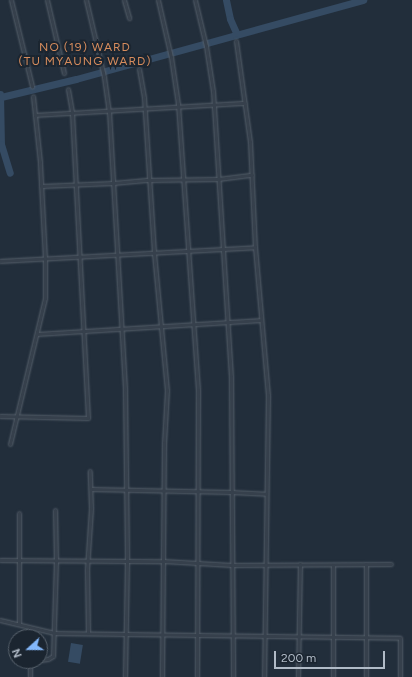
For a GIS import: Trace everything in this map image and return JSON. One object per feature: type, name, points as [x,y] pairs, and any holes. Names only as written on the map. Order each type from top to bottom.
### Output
[{"type":"street","points":[[11,0],[32,86]]},
{"type":"street","points":[[47,0],[64,73]]},
{"type":"street","points":[[86,0],[104,77],[109,111],[122,329],[125,391],[127,562],[125,677]]},
{"type":"street","points":[[124,0],[129,18]]},
{"type":"street","points":[[158,0],[171,57],[178,106],[198,390],[197,677]]},
{"type":"street","points":[[195,0],[206,46],[214,106],[231,376],[233,677]]},
{"type":"street","points":[[236,41],[250,142],[255,247],[268,395],[264,677]]},
{"type":"street","points":[[139,69],[145,108],[154,253],[167,390],[164,491],[162,677]]},
{"type":"street","points":[[0,416],[88,418],[72,112],[68,89]]},
{"type":"street","points":[[10,444],[38,334],[45,298],[45,259],[41,186],[32,96]]},
{"type":"street","points":[[35,115],[178,106],[214,106],[245,103]]},
{"type":"street","points":[[41,186],[184,178],[218,179],[252,175]]},
{"type":"street","points":[[0,261],[188,252],[255,247]]},
{"type":"street","points":[[38,334],[262,320]]},
{"type":"street","points":[[88,633],[87,569],[89,562],[90,471]]},
{"type":"street","points":[[91,489],[266,494]]},
{"type":"street","points":[[48,658],[52,657],[54,632],[56,561],[55,510]]},
{"type":"street","points":[[19,513],[19,624]]},
{"type":"street","points":[[0,560],[89,562],[163,561],[232,565],[391,564]]},
{"type":"street","points":[[298,677],[300,564]]},
{"type":"street","points":[[366,564],[366,677]]},
{"type":"street","points":[[333,565],[333,677]]},
{"type":"street","points":[[0,620],[54,632],[400,638],[400,677]]},
{"type":"water","points":[[71,643],[83,645],[80,664],[68,662]]},
{"type":"waterway","points":[[226,0],[230,19],[237,35]]},
{"type":"waterway","points":[[1,97],[76,79],[363,0]]},
{"type":"waterway","points":[[0,94],[1,144],[10,173]]},
{"type":"district","name":"NO (19) WARD (TU MYAUNG WARD)","points":[[85,55]]}]
